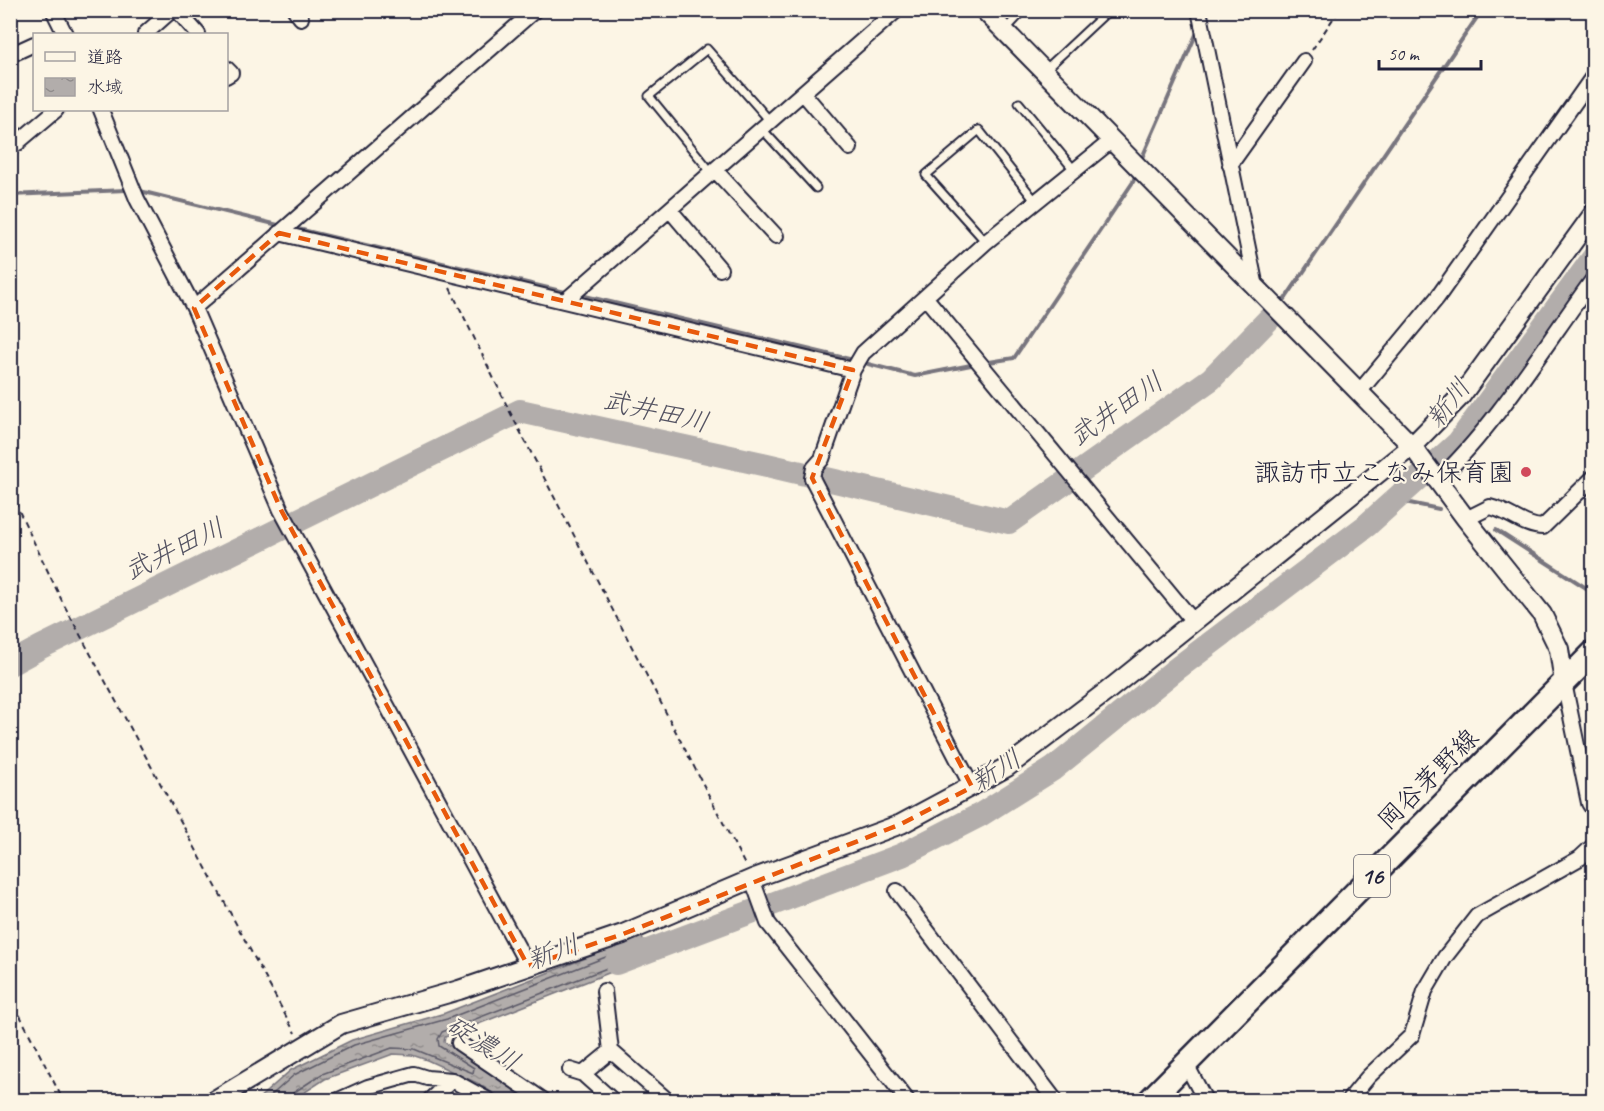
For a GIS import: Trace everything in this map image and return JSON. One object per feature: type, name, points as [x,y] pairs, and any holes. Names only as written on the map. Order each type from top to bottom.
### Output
[{"type":"main road","name":"岡谷茅野線","points":[[1150,1101],[1593,652]]},
{"type":"street","points":[[52,10],[61,33]]},
{"type":"street","points":[[146,33],[172,10]]},
{"type":"street","points":[[177,10],[197,33]]},
{"type":"street","points":[[194,308],[535,10]]},
{"type":"street","points":[[566,301],[897,10]]},
{"type":"street","points":[[984,10],[1412,446],[1466,519],[1542,614],[1558,649],[1589,803],[1593,811]]},
{"type":"street","points":[[1199,10],[1256,287]]},
{"type":"street","points":[[10,55],[33,44]]},
{"type":"street","points":[[1230,165],[1304,61]]},
{"type":"street","points":[[1360,391],[1437,298],[1593,75]]},
{"type":"street","points":[[803,93],[850,148]]},
{"type":"street","points":[[10,126],[14,146],[55,111]]},
{"type":"street","points":[[101,111],[137,199],[194,308],[281,510],[528,966]]},
{"type":"street","points":[[972,788],[813,473],[822,459],[854,370],[863,353],[986,242],[1112,141]]},
{"type":"street","points":[[714,171],[776,236]]},
{"type":"street","points":[[670,210],[720,269]]},
{"type":"street","points":[[215,1101],[341,1024],[459,990],[754,888],[901,824],[972,788],[1007,767],[1106,692],[1412,446],[1461,396],[1593,213]]},
{"type":"street","points":[[279,233],[854,370]]},
{"type":"street","points":[[1432,472],[1457,462],[1593,278]]},
{"type":"street","points":[[926,298],[1193,621]]},
{"type":"street","points":[[1466,519],[1490,507],[1507,511],[1530,527],[1543,527],[1593,477]]},
{"type":"street","points":[[1349,1101],[1368,1077],[1412,1035],[1425,991],[1445,957],[1477,916],[1580,858],[1593,845]]},
{"type":"street","points":[[754,888],[767,919],[792,957],[907,1101]]},
{"type":"street","points":[[897,891],[1055,1101]]},
{"type":"street","points":[[604,991],[611,1051],[667,1101]]},
{"type":"street","points":[[459,1043],[543,1101]]},
{"type":"street","points":[[611,1051],[576,1072],[612,1101]]},
{"type":"street","points":[[1186,1064],[1205,1101]]},
{"type":"street","points":[[339,1101],[368,1087],[414,1074],[452,1080],[488,1101]]},
{"type":"street","points":[[430,1101],[452,1080]]},
{"type":"lane","points":[[1004,31],[1024,10]]},
{"type":"lane","points":[[1044,72],[1108,11]]},
{"type":"lane","points":[[714,171],[649,96],[707,49],[816,188]]},
{"type":"lane","points":[[1019,103],[1075,171]]},
{"type":"lane","points":[[986,242],[926,175],[979,130],[1036,202]]},
{"type":"path","points":[[1304,61],[1339,10]]},
{"type":"path","points":[[442,272],[509,410],[754,888]]},
{"type":"path","points":[[10,492],[63,603],[302,1046]]},
{"type":"path","points":[[10,996],[63,1101]]},
{"type":"highlighted area","points":[[279,233],[853,370],[812,478],[972,787],[901,824],[623,934],[528,966],[281,510],[194,308]]},
{"type":"water","points":[[642,936],[647,958],[445,1037],[444,1042],[532,1100],[504,1100],[477,1083],[427,1060],[412,1055],[393,1054],[325,1079],[293,1100],[257,1100],[291,1070],[352,1040],[445,1013]]},
{"type":"waterway","points":[[1281,305],[1482,10]]},
{"type":"waterway","points":[[1141,160],[1198,30]]},
{"type":"waterway","points":[[983,363],[1014,358],[1133,182],[1136,173]]},
{"type":"waterway","points":[[10,195],[126,190]]},
{"type":"waterway","points":[[140,191],[278,225]]},
{"type":"waterway","points":[[298,229],[565,292]]},
{"type":"waterway","name":"新川","points":[[616,963],[902,855],[980,815],[1053,769],[1175,670],[1366,526],[1458,443],[1594,257]]},
{"type":"waterway","points":[[585,296],[849,359]]},
{"type":"waterway","name":"武井田川","points":[[10,664],[520,411],[767,465],[1009,522],[1211,379],[1270,318]]},
{"type":"waterway","points":[[868,364],[915,376],[976,364]]},
{"type":"waterway","points":[[1395,500],[1439,509]]},
{"type":"waterway","points":[[1496,530],[1594,593]]},
{"type":"place","name":"諏訪市立こなみ保育園","points":[[1526,472]]},
{"type":"water label","name":"碇濃川","points":[[483,1043]]}]
